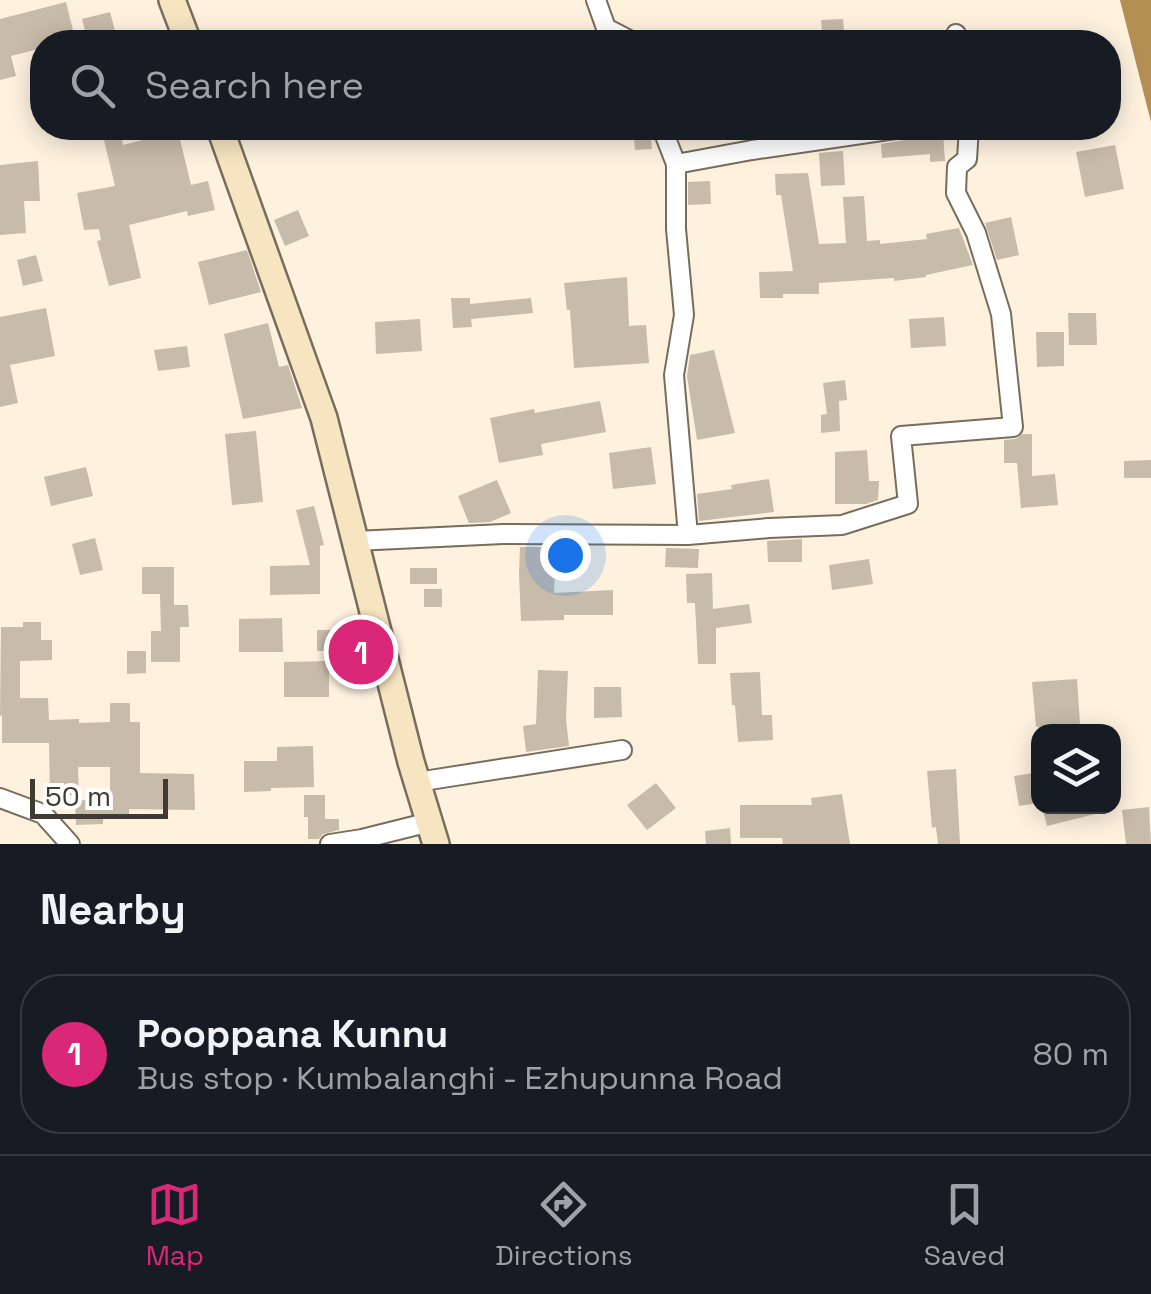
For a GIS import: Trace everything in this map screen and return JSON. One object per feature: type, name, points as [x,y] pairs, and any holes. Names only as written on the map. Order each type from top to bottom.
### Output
[{"type":"main road","points":[[172,0],[183,30]]},
{"type":"main road","points":[[224,140],[324,418],[433,833]]},
{"type":"street","points":[[596,0],[610,30]]},
{"type":"street","points":[[667,140],[676,164],[676,229],[684,316],[674,375],[688,535]]},
{"type":"street","points":[[676,164],[820,140]]},
{"type":"street","points":[[355,541],[503,534],[688,535],[842,525],[908,504],[901,436],[1014,427],[1001,314],[976,233],[956,193],[957,167],[966,160],[969,140]]},
{"type":"street","points":[[417,782],[622,750]]},
{"type":"street","points":[[0,798],[43,814],[70,844]]},
{"type":"street","points":[[330,844],[433,833]]},
{"type":"shaded area","points":[[1120,0],[1151,0],[1151,122]]},
{"type":"building","points":[[66,2],[73,30],[30,30],[30,51],[11,56],[16,76],[0,80],[0,19]]},
{"type":"building","points":[[110,12],[115,30],[85,30],[82,19]]},
{"type":"building","points":[[843,19],[844,30],[822,30],[821,20]]},
{"type":"building","points":[[104,140],[122,140],[123,145],[143,140],[180,140],[191,185],[208,181],[215,210],[188,216],[187,211],[129,225],[141,278],[109,286],[97,241],[101,240],[99,229],[84,230],[77,193],[115,186]]},
{"type":"building","points":[[634,140],[651,140],[652,149],[635,150]]},
{"type":"building","points":[[943,140],[945,161],[930,162],[930,154],[882,158],[881,144]]},
{"type":"building","points":[[1115,145],[1124,189],[1085,197],[1076,152]]},
{"type":"building","points":[[843,151],[845,185],[821,186],[819,153]]},
{"type":"building","points":[[38,161],[40,201],[24,201],[26,233],[0,235],[0,165]]},
{"type":"building","points":[[808,173],[819,244],[846,243],[843,197],[864,196],[867,241],[880,240],[880,244],[927,239],[926,234],[959,228],[973,265],[894,281],[819,283],[819,294],[760,298],[759,272],[793,271],[775,174]]},
{"type":"building","points":[[710,181],[711,204],[688,205],[688,182]]},
{"type":"building","points":[[298,210],[309,236],[285,246],[274,220]]},
{"type":"building","points":[[1011,217],[1019,255],[997,260],[985,223]]},
{"type":"building","points":[[247,250],[261,292],[209,305],[198,262]]},
{"type":"building","points":[[36,255],[43,281],[23,286],[17,260]]},
{"type":"building","points":[[627,277],[629,326],[646,325],[649,363],[574,368],[564,283]]},
{"type":"building","points":[[451,298],[470,298],[470,304],[531,298],[533,313],[471,319],[472,327],[453,328]]},
{"type":"building","points":[[46,308],[55,356],[10,365],[18,403],[0,407],[0,317]]},
{"type":"building","points":[[1068,313],[1096,313],[1097,345],[1069,345]]},
{"type":"building","points":[[944,317],[946,346],[911,348],[909,319]]},
{"type":"building","points":[[420,319],[422,351],[376,354],[375,322]]},
{"type":"building","points":[[268,323],[279,367],[288,365],[302,408],[243,419],[224,334]]},
{"type":"building","points":[[1036,332],[1064,332],[1064,366],[1037,367]]},
{"type":"building","points":[[187,346],[190,367],[158,371],[154,350]]},
{"type":"building","points":[[714,350],[735,433],[697,440],[687,376],[690,355]]},
{"type":"building","points":[[845,380],[847,400],[839,401],[840,431],[821,433],[821,415],[827,414],[823,383]]},
{"type":"building","points":[[600,401],[606,432],[541,444],[543,455],[499,463],[490,418]]},
{"type":"building","points":[[256,431],[263,502],[232,505],[225,434]]},
{"type":"building","points":[[1032,434],[1032,476],[1055,474],[1058,505],[1021,508],[1017,463],[1004,463],[1004,440]]},
{"type":"building","points":[[651,447],[656,484],[613,489],[609,453]]},
{"type":"building","points":[[867,450],[869,481],[879,481],[878,500],[835,504],[835,452]]},
{"type":"building","points":[[1151,460],[1151,478],[1124,478],[1124,461]]},
{"type":"building","points":[[86,467],[93,496],[51,506],[44,477]]},
{"type":"building","points":[[769,479],[774,512],[699,521],[697,494]]},
{"type":"building","points":[[497,480],[511,513],[490,522],[469,523],[458,496]]},
{"type":"building","points":[[314,506],[324,545],[320,546],[320,594],[270,595],[270,566],[310,565],[296,510]]},
{"type":"building","points":[[95,538],[103,570],[80,575],[72,544]]},
{"type":"building","points":[[802,539],[802,562],[768,562],[767,541]]},
{"type":"building","points":[[520,547],[556,547],[554,593],[613,590],[613,615],[564,615],[564,620],[521,621]]},
{"type":"building","points":[[666,548],[699,549],[698,568],[665,567]]},
{"type":"building","points":[[869,559],[873,584],[832,590],[829,565]]},
{"type":"building","points":[[142,567],[174,567],[174,605],[188,605],[189,627],[180,627],[180,662],[151,662],[151,631],[161,631],[160,594],[142,594]]},
{"type":"building","points":[[410,568],[437,568],[437,584],[410,584]]},
{"type":"building","points":[[712,573],[713,609],[749,604],[752,623],[716,628],[716,664],[698,664],[695,603],[687,603],[686,574]]},
{"type":"building","points":[[424,589],[442,589],[442,607],[424,607]]},
{"type":"building","points":[[282,618],[283,652],[239,652],[239,619]]},
{"type":"building","points":[[23,622],[41,622],[41,640],[52,640],[52,660],[20,661],[20,698],[48,698],[49,720],[79,719],[79,723],[110,722],[110,703],[130,703],[130,722],[140,722],[140,773],[194,774],[195,810],[129,809],[129,819],[76,825],[75,800],[110,800],[110,767],[78,767],[79,795],[50,796],[49,743],[2,743],[1,627],[23,627]]},
{"type":"building","points":[[317,630],[346,630],[346,651],[317,651]]},
{"type":"building","points":[[127,651],[146,651],[146,673],[127,674]]},
{"type":"building","points":[[329,661],[329,697],[284,697],[284,662]]},
{"type":"building","points":[[538,670],[568,671],[569,746],[526,752],[523,726],[536,724]]},
{"type":"building","points":[[760,672],[762,715],[772,715],[773,740],[738,742],[730,673]]},
{"type":"building","points":[[1077,679],[1080,724],[1036,724],[1032,682]]},
{"type":"building","points":[[594,687],[621,687],[622,717],[594,718]]},
{"type":"building","points":[[313,746],[314,787],[244,792],[244,761],[277,761],[277,747]]},
{"type":"building","points":[[956,769],[960,844],[938,844],[936,827],[932,828],[927,771]]},
{"type":"building","points":[[1031,773],[1031,804],[1019,806],[1014,776]]},
{"type":"building","points":[[656,783],[676,808],[647,830],[627,805]]},
{"type":"building","points":[[842,794],[850,844],[783,844],[782,838],[740,838],[740,805],[812,805],[811,798]]},
{"type":"building","points":[[304,795],[325,795],[325,819],[339,819],[339,830],[319,839],[308,839]]},
{"type":"building","points":[[1149,807],[1151,844],[1126,844],[1122,810]]},
{"type":"building","points":[[1044,814],[1095,814],[1047,826]]},
{"type":"building","points":[[730,828],[731,844],[706,844],[705,831]]},
{"type":"place","name":"Pooppana Kunnu","points":[[361,652]]}]
